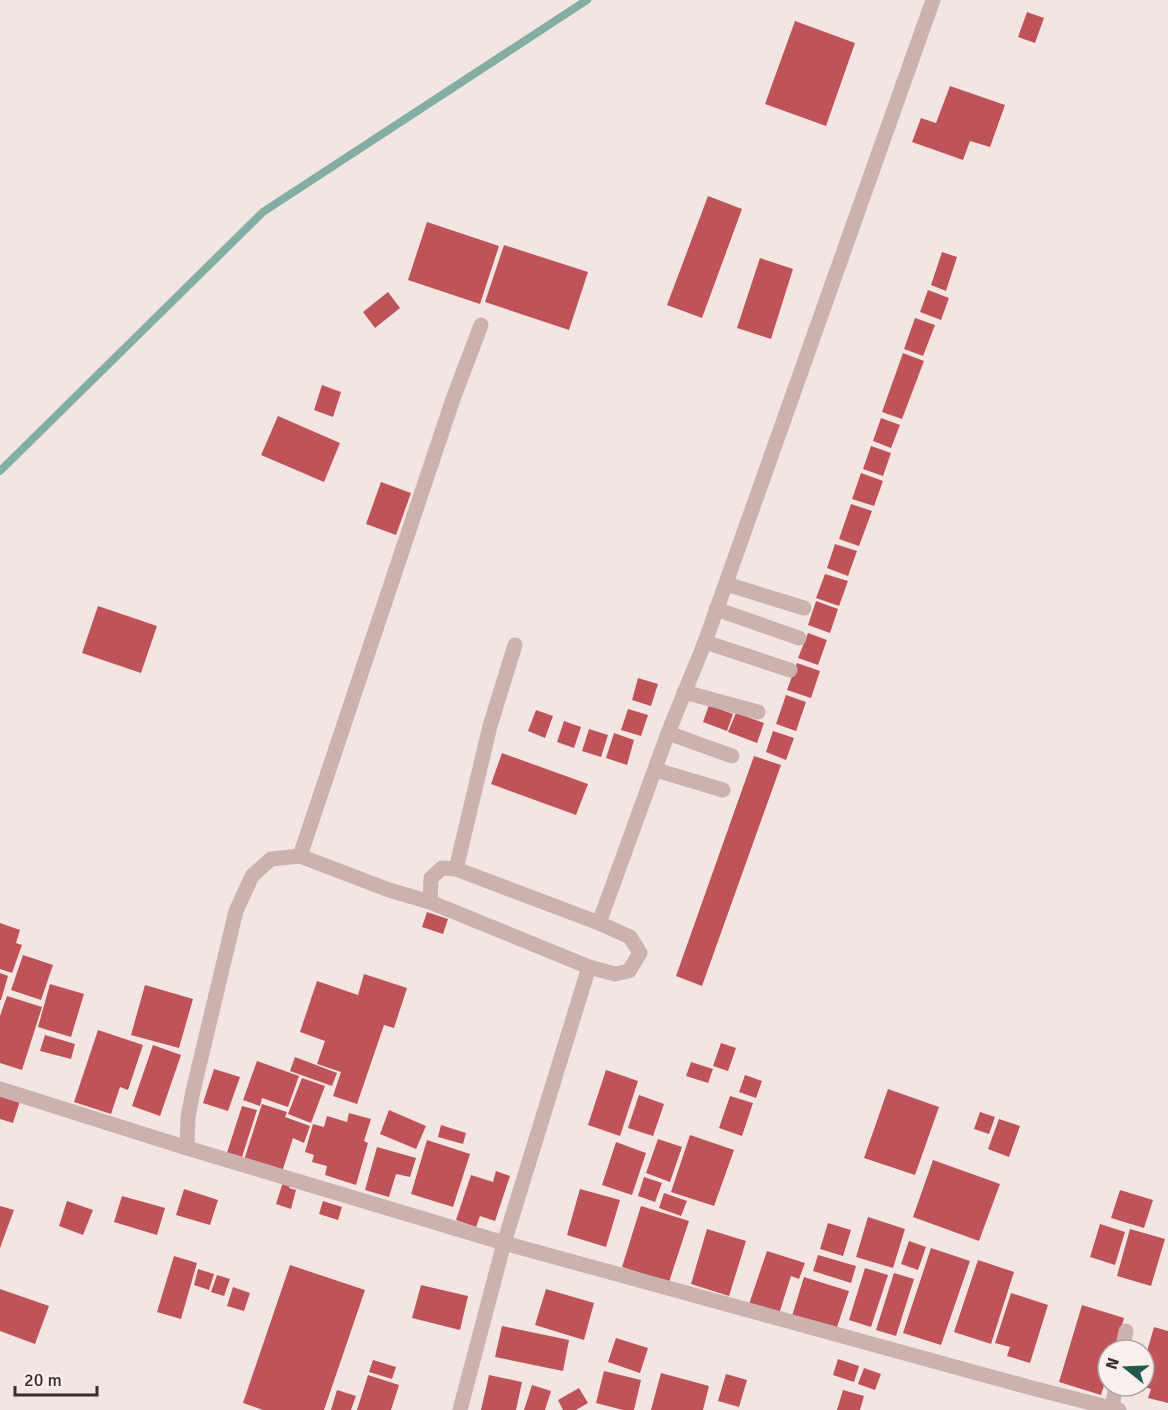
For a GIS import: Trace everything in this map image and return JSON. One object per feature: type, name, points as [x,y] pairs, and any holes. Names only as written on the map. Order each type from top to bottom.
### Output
[{"type":"street","points":[[599,923],[726,584],[933,0]]},
{"type":"street","points":[[300,856],[453,399],[482,325]]},
{"type":"street","points":[[726,584],[804,608]]},
{"type":"street","points":[[716,609],[799,638]]},
{"type":"street","points":[[705,642],[790,670]]},
{"type":"street","points":[[456,869],[490,726],[514,645]]},
{"type":"street","points":[[684,692],[758,712]]},
{"type":"street","points":[[668,734],[732,756]]},
{"type":"street","points":[[656,770],[723,790]]},
{"type":"street","points":[[187,1149],[188,1116],[193,1091],[236,911],[252,876],[271,859],[300,856],[388,890],[430,902],[589,967],[615,974],[629,972],[640,953],[630,937],[456,869],[442,868],[431,878],[430,902]]},
{"type":"street","points":[[460,1410],[504,1243],[589,967]]},
{"type":"street","points":[[0,1089],[187,1149],[504,1243],[1116,1409]]},
{"type":"street","points":[[1124,1338],[1125,1331]]},
{"type":"building","points":[[1027,12],[1044,18],[1035,43],[1018,37]]},
{"type":"building","points":[[795,21],[855,43],[826,126],[765,104]]},
{"type":"building","points":[[950,86],[1005,105],[990,147],[970,141],[963,160],[912,142],[921,118],[936,123]]},
{"type":"building","points":[[708,196],[742,209],[702,318],[667,305]]},
{"type":"building","points":[[427,222],[499,246],[480,304],[408,280]]},
{"type":"building","points":[[504,245],[588,272],[569,330],[485,302]]},
{"type":"building","points":[[942,252],[957,257],[946,291],[931,285]]},
{"type":"building","points":[[760,258],[793,269],[771,339],[737,328]]},
{"type":"building","points":[[928,290],[949,298],[941,320],[920,312]]},
{"type":"building","points":[[388,292],[400,308],[375,328],[363,312]]},
{"type":"building","points":[[915,318],[935,325],[923,356],[904,349]]},
{"type":"building","points":[[903,353],[924,361],[902,419],[882,412]]},
{"type":"building","points":[[322,385],[341,392],[333,417],[314,410]]},
{"type":"building","points":[[278,416],[340,443],[324,482],[261,455]]},
{"type":"building","points":[[881,418],[900,425],[891,448],[873,441]]},
{"type":"building","points":[[871,446],[891,453],[883,476],[863,469]]},
{"type":"building","points":[[861,473],[883,481],[874,506],[852,499]]},
{"type":"building","points":[[381,482],[411,493],[396,535],[366,524]]},
{"type":"building","points":[[851,504],[872,511],[859,546],[839,539]]},
{"type":"building","points":[[835,544],[857,551],[848,576],[827,568]]},
{"type":"building","points":[[825,574],[848,581],[839,606],[816,598]]},
{"type":"building","points":[[816,601],[838,609],[830,633],[808,625]]},
{"type":"building","points":[[98,606],[157,626],[141,673],[82,653]]},
{"type":"building","points":[[808,633],[827,640],[818,665],[798,658]]},
{"type":"building","points":[[797,663],[820,671],[811,698],[787,690]]},
{"type":"building","points":[[638,678],[658,684],[651,706],[632,700]]},
{"type":"building","points":[[786,695],[806,702],[796,731],[776,724]]},
{"type":"building","points":[[709,705],[733,714],[727,731],[703,722]]},
{"type":"building","points":[[628,709],[648,715],[641,736],[621,730]]},
{"type":"building","points":[[536,710],[553,716],[545,738],[528,731]]},
{"type":"building","points":[[736,713],[764,723],[757,743],[728,732]]},
{"type":"building","points":[[564,721],[581,727],[574,748],[557,742]]},
{"type":"building","points":[[589,729],[608,735],[601,757],[582,751]]},
{"type":"building","points":[[773,731],[794,738],[786,760],[766,752]]},
{"type":"building","points":[[614,733],[634,740],[627,765],[606,758]]},
{"type":"building","points":[[502,753],[588,784],[576,815],[491,784]]},
{"type":"building","points":[[754,756],[781,765],[702,986],[676,976]]},
{"type":"building","points":[[427,912],[448,919],[443,934],[422,927]]},
{"type":"building","points":[[0,923],[20,930],[16,943],[22,945],[12,973],[0,969]]},
{"type":"building","points":[[23,955],[53,965],[41,1000],[11,990]]},
{"type":"building","points":[[0,973],[8,976],[1,1000],[0,1000]]},
{"type":"building","points":[[364,974],[407,988],[394,1028],[384,1025],[357,1104],[333,1096],[341,1072],[317,1064],[325,1041],[300,1032],[317,981],[358,995]]},
{"type":"building","points":[[50,984],[84,994],[71,1037],[38,1027]]},
{"type":"building","points":[[145,985],[193,999],[179,1048],[131,1035]]},
{"type":"building","points":[[7,996],[42,1007],[22,1070],[0,1063],[0,1016]]},
{"type":"building","points":[[98,1030],[143,1045],[128,1090],[120,1087],[111,1114],[74,1102]]},
{"type":"building","points":[[45,1035],[75,1044],[71,1059],[40,1051]]},
{"type":"building","points":[[721,1043],[736,1048],[728,1071],[713,1066]]},
{"type":"building","points":[[153,1045],[181,1055],[160,1116],[132,1106]]},
{"type":"building","points":[[295,1057],[337,1073],[332,1086],[290,1071]]},
{"type":"building","points":[[257,1061],[299,1076],[288,1107],[262,1098],[260,1106],[243,1100]]},
{"type":"building","points":[[691,1062],[713,1069],[708,1083],[686,1076]]},
{"type":"building","points":[[214,1069],[240,1077],[228,1111],[203,1103]]},
{"type":"building","points":[[606,1070],[638,1081],[620,1136],[588,1125]]},
{"type":"building","points":[[745,1075],[762,1081],[756,1098],[739,1092]]},
{"type":"building","points":[[302,1078],[325,1086],[311,1123],[288,1114]]},
{"type":"building","points":[[888,1089],[939,1107],[915,1175],[864,1158]]},
{"type":"building","points":[[0,1095],[20,1101],[13,1123],[0,1119]]},
{"type":"building","points":[[639,1095],[664,1104],[653,1136],[628,1128]]},
{"type":"building","points":[[730,1096],[753,1103],[742,1136],[719,1128]]},
{"type":"building","points":[[262,1104],[287,1112],[285,1117],[310,1126],[304,1143],[293,1138],[281,1175],[243,1163]]},
{"type":"building","points":[[242,1106],[257,1110],[241,1160],[226,1156]]},
{"type":"building","points":[[389,1110],[426,1126],[416,1149],[380,1134]]},
{"type":"building","points":[[980,1112],[995,1117],[989,1134],[974,1129]]},
{"type":"building","points":[[349,1113],[371,1119],[364,1141],[368,1143],[356,1185],[325,1175],[327,1166],[312,1162],[314,1155],[305,1152],[313,1124],[324,1127],[327,1116],[347,1122]]},
{"type":"building","points":[[999,1119],[1020,1126],[1009,1157],[988,1149]]},
{"type":"building","points":[[441,1125],[466,1133],[463,1144],[438,1137]]},
{"type":"building","points":[[690,1135],[734,1150],[714,1206],[671,1192]]},
{"type":"building","points":[[658,1139],[682,1147],[670,1182],[646,1173]]},
{"type":"building","points":[[427,1140],[470,1154],[453,1207],[411,1194]]},
{"type":"building","points":[[616,1142],[646,1153],[632,1195],[602,1185]]},
{"type":"building","points":[[377,1147],[416,1158],[410,1177],[396,1174],[389,1197],[365,1190]]},
{"type":"building","points":[[933,1160],[1000,1184],[979,1241],[913,1217]]},
{"type":"building","points":[[496,1171],[510,1176],[495,1221],[480,1216],[476,1227],[456,1220],[471,1175],[493,1182]]},
{"type":"building","points":[[644,1177],[662,1183],[655,1202],[638,1196]]},
{"type":"building","points":[[283,1182],[291,1184],[289,1188],[296,1190],[291,1209],[276,1204]]},
{"type":"building","points":[[184,1189],[218,1200],[210,1225],[176,1215]]},
{"type":"building","points":[[580,1189],[620,1200],[606,1247],[567,1235]]},
{"type":"building","points":[[1120,1190],[1153,1200],[1144,1228],[1111,1218]]},
{"type":"building","points":[[664,1193],[687,1201],[681,1216],[659,1208]]},
{"type":"building","points":[[122,1196],[165,1208],[157,1235],[114,1222]]},
{"type":"building","points":[[67,1201],[93,1210],[83,1235],[59,1226]]},
{"type":"building","points":[[323,1201],[342,1207],[338,1220],[319,1214]]},
{"type":"building","points":[[0,1206],[14,1210],[0,1248]]},
{"type":"building","points":[[641,1206],[689,1221],[669,1282],[622,1267]]},
{"type":"building","points":[[868,1217],[905,1229],[893,1268],[856,1257]]},
{"type":"building","points":[[828,1223],[851,1230],[843,1256],[820,1249]]},
{"type":"building","points":[[1100,1224],[1125,1232],[1115,1265],[1090,1257]]},
{"type":"building","points":[[707,1229],[746,1241],[729,1296],[691,1284]]},
{"type":"building","points":[[1130,1229],[1165,1239],[1151,1286],[1117,1276]]},
{"type":"building","points":[[909,1241],[926,1247],[918,1270],[901,1264]]},
{"type":"building","points":[[931,1248],[970,1261],[941,1345],[903,1333]]},
{"type":"building","points":[[767,1251],[805,1263],[799,1279],[791,1276],[779,1314],[749,1304]]},
{"type":"building","points":[[818,1255],[856,1266],[851,1283],[813,1271]]},
{"type":"building","points":[[174,1256],[197,1263],[181,1319],[157,1312]]},
{"type":"building","points":[[978,1260],[1014,1272],[991,1344],[954,1332]]},
{"type":"building","points":[[290,1265],[365,1290],[324,1410],[263,1410],[243,1403]]},
{"type":"building","points":[[865,1268],[888,1275],[871,1327],[849,1320]]},
{"type":"building","points":[[198,1269],[214,1274],[209,1290],[194,1285]]},
{"type":"building","points":[[894,1273],[914,1279],[896,1336],[876,1330]]},
{"type":"building","points":[[217,1275],[230,1279],[224,1296],[211,1292]]},
{"type":"building","points":[[804,1277],[849,1291],[836,1330],[792,1316]]},
{"type":"building","points":[[421,1285],[468,1296],[460,1330],[412,1318]]},
{"type":"building","points":[[233,1287],[250,1293],[244,1311],[227,1306]]},
{"type":"building","points":[[0,1289],[49,1306],[35,1344],[0,1331]]},
{"type":"building","points":[[546,1289],[594,1303],[584,1340],[535,1325]]},
{"type":"building","points":[[1011,1293],[1048,1305],[1030,1363],[1007,1356],[1010,1347],[995,1343]]},
{"type":"building","points":[[1082,1305],[1124,1318],[1118,1338],[1096,1338],[1096,1393],[1059,1382]]},
{"type":"building","points":[[502,1326],[569,1340],[563,1371],[495,1357]]},
{"type":"building","points":[[1154,1327],[1168,1331],[1168,1403],[1148,1398],[1156,1398],[1156,1338],[1151,1338]]},
{"type":"building","points":[[616,1338],[648,1348],[640,1373],[608,1362]]},
{"type":"building","points":[[838,1359],[859,1366],[854,1382],[833,1375]]},
{"type":"building","points":[[373,1360],[396,1367],[392,1379],[369,1372]]},
{"type":"building","points":[[864,1368],[881,1374],[875,1390],[858,1384]]},
{"type":"building","points":[[604,1371],[641,1380],[634,1410],[623,1410],[596,1403]]},
{"type":"building","points":[[661,1373],[709,1386],[703,1410],[651,1410]]},
{"type":"building","points":[[726,1374],[747,1380],[739,1407],[718,1401]]},
{"type":"building","points":[[368,1375],[399,1385],[391,1410],[357,1410]]},
{"type":"building","points":[[489,1375],[522,1382],[516,1410],[481,1410]]},
{"type":"building","points":[[532,1385],[551,1391],[545,1410],[524,1410]]},
{"type":"building","points":[[579,1388],[588,1403],[576,1410],[563,1410],[558,1400]]},
{"type":"building","points":[[337,1390],[356,1396],[351,1410],[331,1410]]},
{"type":"building","points":[[843,1390],[864,1396],[860,1410],[837,1410]]},
{"type":"waterway","points":[[0,471],[263,212],[587,0]]}]
